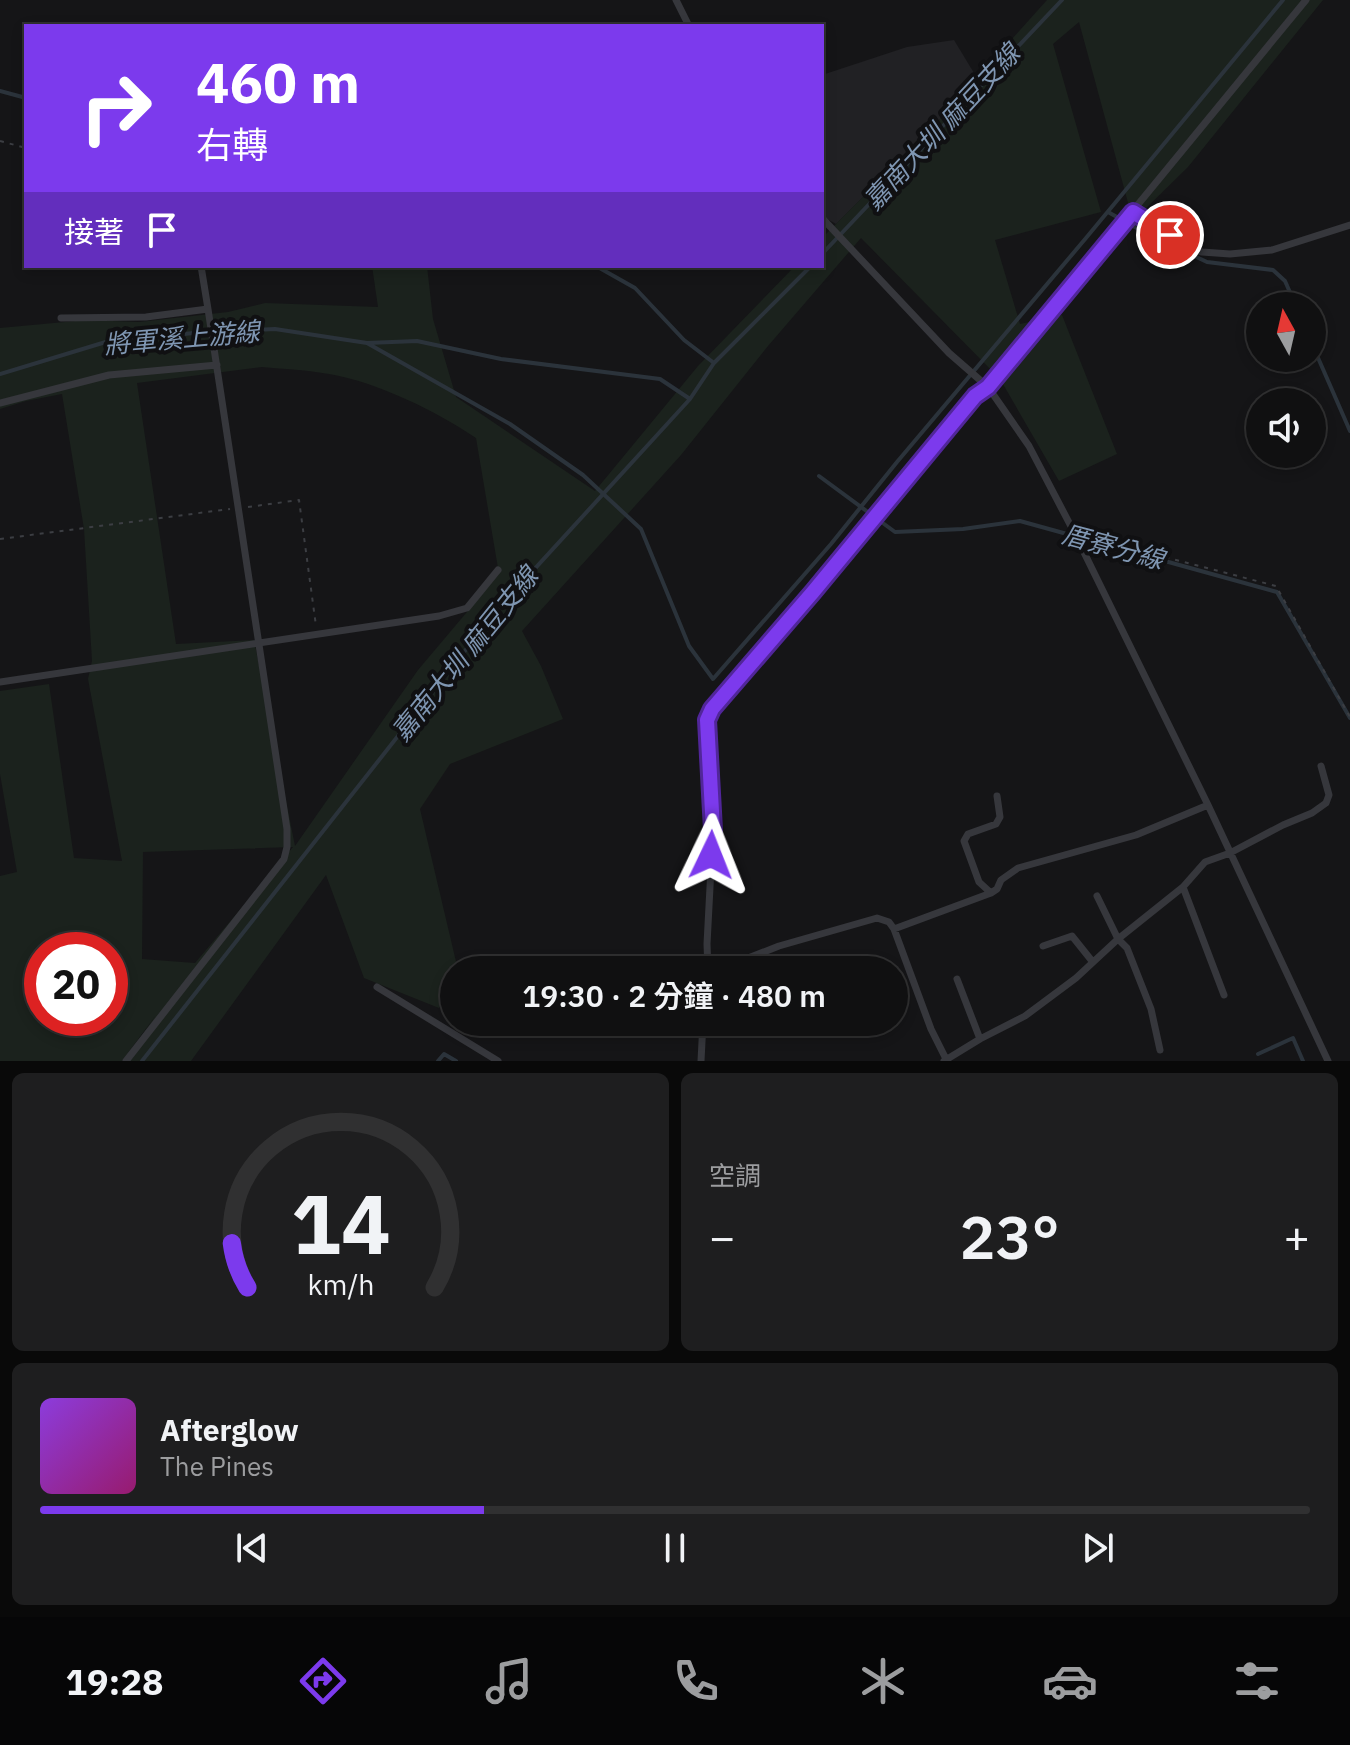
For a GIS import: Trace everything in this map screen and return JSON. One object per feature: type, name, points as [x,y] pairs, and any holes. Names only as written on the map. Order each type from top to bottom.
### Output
[{"type":"lane","points":[[676,0],[688,24]]},
{"type":"lane","points":[[707,956],[713,830],[707,720],[712,709],[975,396],[988,387],[1306,0]]},
{"type":"lane","points":[[1133,212],[1183,247],[1230,254],[1272,250],[1350,225]]},
{"type":"lane","points":[[824,220],[949,353],[988,387],[1029,446],[1208,805],[1328,1061]]},
{"type":"lane","points":[[126,1061],[284,859],[287,847],[287,829],[201,268]]},
{"type":"lane","points":[[61,318],[146,317],[208,309]]},
{"type":"lane","points":[[0,403],[109,375],[217,365]]},
{"type":"lane","points":[[0,682],[439,616],[467,608],[498,570]]},
{"type":"lane","points":[[753,956],[877,918],[889,922],[945,1060],[1025,1016],[1076,978],[1092,961],[1183,887],[1205,862],[1230,853],[1312,813],[1326,803],[1329,795],[1321,766]]},
{"type":"lane","points":[[991,893],[979,882],[964,841],[968,834],[996,824],[1000,817],[997,796]]},
{"type":"lane","points":[[894,929],[991,893],[1001,880],[1018,868],[1136,835],[1208,805]]},
{"type":"lane","points":[[1183,887],[1224,995]]},
{"type":"lane","points":[[1097,896],[1132,960],[1151,1009],[1160,1050]]},
{"type":"lane","points":[[1043,946],[1072,936],[1092,961]]},
{"type":"lane","points":[[957,979],[980,1039]]},
{"type":"lane","points":[[377,987],[498,1061]]},
{"type":"lane","points":[[701,1061],[702,1036]]},
{"type":"path","points":[[0,141],[24,147]]},
{"type":"path","points":[[0,539],[299,500],[318,635]]},
{"type":"path","points":[[1075,534],[1276,586],[1350,717]]},
{"type":"shaded area","points":[[1047,0],[1323,0],[1188,167],[1133,221],[1079,22],[1053,44],[1101,212],[995,240],[1020,324],[1062,315],[1117,454],[1059,481],[1000,379],[861,238],[768,346],[681,455],[522,631],[541,666],[563,719],[450,764],[420,809],[455,956],[440,956],[439,1008],[364,978],[326,875],[191,1061],[124,1061],[156,1015],[122,1061],[0,1061],[0,876],[17,872],[0,774],[0,691],[49,684],[74,858],[122,861],[88,679],[92,661],[84,529],[62,394],[0,409],[0,328],[86,320],[139,322],[228,312],[265,303],[378,307],[372,268],[427,268],[433,319],[456,397],[595,491],[698,366],[793,268],[824,268],[824,236],[931,129]],"holes":[[[262,367],[347,378],[425,408],[476,438],[499,574],[418,670],[295,846],[254,640],[176,644],[137,383]],[[293,847],[195,963],[142,959],[143,852]]]},
{"type":"shaded area","points":[[954,40],[977,78],[836,224],[824,217],[824,74],[907,47]]},
{"type":"waterway","name":"嘉南大圳 麻豆支線","points":[[824,252],[1062,0]]},
{"type":"waterway","points":[[367,343],[510,424],[583,475],[641,529],[689,646],[713,679],[831,544],[1283,0]]},
{"type":"waterway","points":[[0,91],[24,97]]},
{"type":"waterway","points":[[1108,212],[1207,262],[1273,270],[1285,281],[1290,292]]},
{"type":"waterway","points":[[600,268],[635,288],[684,340],[714,363]]},
{"type":"waterway","name":"嘉南大圳 麻豆支線","points":[[142,1061],[498,609],[690,399],[714,363],[809,268]]},
{"type":"waterway","name":"將軍溪上游線","points":[[0,374],[109,341],[275,329],[367,343],[417,341],[501,359],[660,379],[690,399]]},
{"type":"waterway","points":[[1324,372],[1350,431]]},
{"type":"waterway","name":"厝寮分線","points":[[819,476],[895,532],[963,529],[1020,521],[1277,592],[1350,718]]},
{"type":"waterway","points":[[1258,1054],[1293,1038],[1303,1061]]},
{"type":"waterway","points":[[438,1061],[444,1054],[456,1061]]},
{"type":"route","points":[[711,855],[713,830],[707,720],[712,709],[975,396],[988,387],[1133,212],[1170,235]]}]
